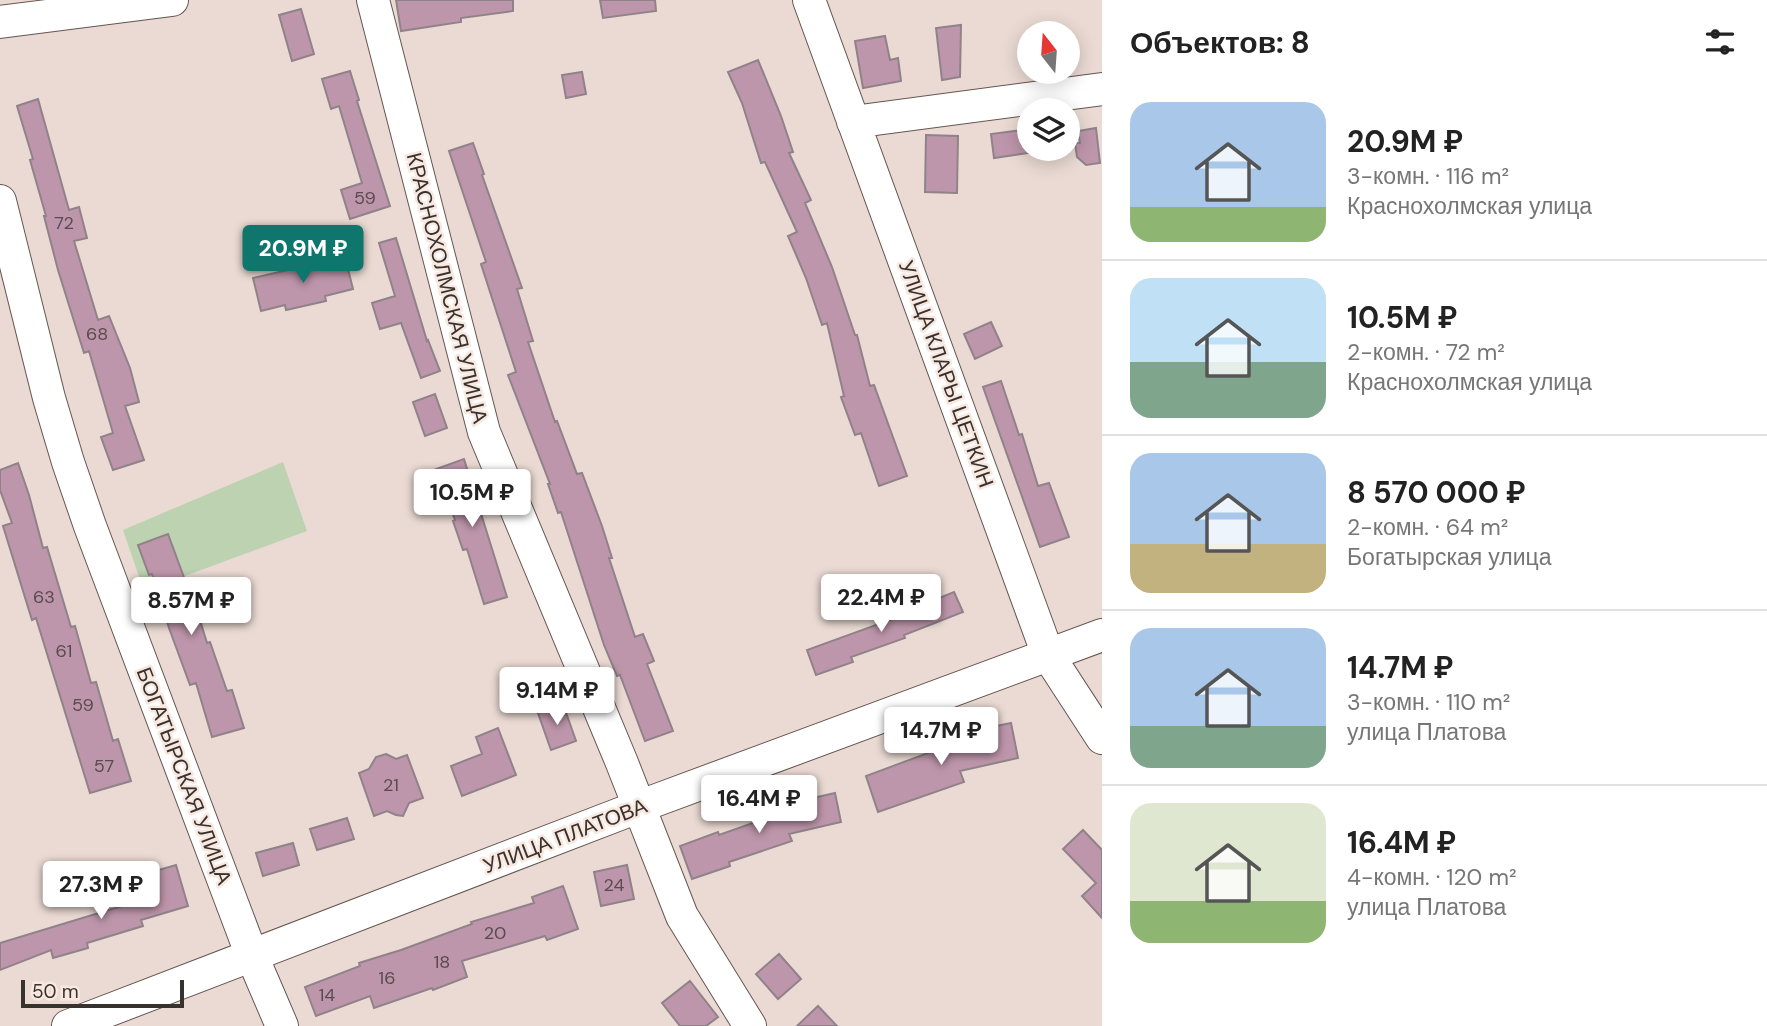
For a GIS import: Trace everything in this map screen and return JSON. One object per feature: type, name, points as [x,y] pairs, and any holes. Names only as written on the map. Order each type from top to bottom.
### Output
[{"type":"street","points":[[0,22],[172,0]]},
{"type":"street","name":"КРАСНОХОЛМСКАЯ УЛИЦА","points":[[373,0],[484,432],[682,916],[750,1026]]},
{"type":"street","name":"УЛИЦА КЛАРЫ ЦЕТКИН","points":[[809,0],[1048,655],[1102,738]]},
{"type":"street","points":[[853,122],[1102,89]]},
{"type":"street","name":"БОГАТЫРСКАЯ УЛИЦА","points":[[0,201],[68,463],[252,956],[282,1026]]},
{"type":"street","name":"УЛИЦА ПЛАТОВА","points":[[68,1026],[638,807],[1102,635]]},
{"type":"green space","points":[[283,462],[307,531],[144,591],[123,530]]},
{"type":"building","points":[[396,0],[513,0],[513,11],[461,18],[461,22],[401,31]]},
{"type":"building","points":[[600,0],[655,0],[656,11],[603,18]]},
{"type":"building","points":[[301,9],[314,54],[292,61],[279,15]]},
{"type":"building","points":[[961,25],[960,77],[942,80],[936,28]]},
{"type":"building","points":[[885,36],[890,60],[898,58],[901,81],[863,88],[855,41]]},
{"type":"building","points":[[758,60],[793,152],[789,153],[811,200],[805,203],[857,335],[870,386],[874,385],[907,476],[879,486],[861,433],[855,435],[841,397],[844,396],[827,323],[822,325],[788,236],[797,232],[765,162],[761,163],[742,103],[728,72]]},
{"type":"building","points":[[350,71],[390,206],[350,219],[341,190],[362,183],[339,106],[331,109],[322,79]]},
{"type":"building","points":[[582,72],[586,94],[566,98],[562,75]]},
{"type":"building","points":[[38,99],[69,210],[79,207],[87,238],[74,241],[98,320],[109,316],[130,368],[139,402],[125,406],[144,460],[113,470],[101,437],[113,433],[89,351],[84,353],[58,270],[30,160],[33,159],[17,106]]},
{"type":"building","points":[[1096,128],[1100,163],[1086,165],[1080,160],[1080,131]]},
{"type":"building","points":[[1017,131],[1017,155],[994,158],[991,134]]},
{"type":"building","points":[[926,135],[958,136],[957,193],[925,192]]},
{"type":"building","points":[[473,143],[522,288],[517,289],[533,341],[528,342],[555,422],[557,421],[577,474],[582,473],[602,526],[612,558],[609,558],[635,637],[643,634],[654,661],[647,664],[673,731],[645,741],[620,675],[617,676],[604,645],[561,512],[558,513],[550,484],[508,375],[516,372],[481,264],[486,262],[449,151]]},
{"type":"building","points":[[396,238],[427,341],[440,371],[421,378],[401,323],[380,329],[372,303],[395,296],[379,243]]},
{"type":"building","points":[[345,257],[353,289],[325,296],[326,301],[286,310],[285,305],[261,311],[253,278]]},
{"type":"building","points":[[991,322],[1002,346],[975,359],[964,334]]},
{"type":"building","points":[[1001,381],[1019,435],[1022,434],[1038,486],[1049,483],[1069,537],[1040,547],[983,387]]},
{"type":"building","points":[[435,394],[447,428],[425,436],[413,402]]},
{"type":"building","points":[[464,459],[507,597],[484,604],[467,549],[463,550],[436,469]]},
{"type":"building","points":[[18,463],[43,548],[47,547],[71,627],[75,626],[91,683],[96,682],[113,741],[118,739],[131,781],[90,793],[36,618],[32,620],[3,526],[12,523],[0,490],[0,470]]},
{"type":"building","points":[[168,534],[191,591],[207,643],[210,642],[227,691],[232,690],[244,728],[212,737],[196,683],[190,685],[152,574],[149,575],[138,545]]},
{"type":"building","points":[[954,592],[963,612],[904,635],[905,638],[851,657],[853,662],[816,675],[807,650],[923,608],[922,605]]},
{"type":"building","points":[[563,704],[576,741],[551,750],[538,713]]},
{"type":"building","points":[[1011,723],[1018,758],[960,771],[964,782],[878,812],[866,776],[974,736],[972,731]]},
{"type":"building","points":[[498,728],[516,775],[462,796],[451,766],[482,754],[476,737]]},
{"type":"building","points":[[386,754],[396,759],[407,755],[423,798],[409,803],[403,816],[387,811],[374,816],[359,773],[369,769],[376,757]]},
{"type":"building","points":[[835,793],[841,822],[789,834],[792,841],[729,862],[730,866],[692,879],[680,846],[792,809],[791,803]]},
{"type":"building","points":[[347,818],[354,839],[317,850],[310,829]]},
{"type":"building","points":[[1083,830],[1102,850],[1102,918],[1082,896],[1096,883],[1063,849]]},
{"type":"building","points":[[293,843],[299,865],[263,876],[256,853]]},
{"type":"building","points":[[176,865],[188,906],[141,920],[143,926],[87,943],[88,948],[53,958],[51,950],[0,970],[0,943],[145,899],[138,876]]},
{"type":"building","points":[[627,865],[634,899],[601,906],[594,872]]},
{"type":"building","points":[[563,886],[578,929],[547,940],[545,936],[462,961],[467,977],[433,990],[432,988],[374,1008],[370,996],[316,1016],[305,987],[360,966],[359,963],[472,924],[471,922],[534,903],[532,897]]},
{"type":"building","points":[[779,954],[801,979],[778,999],[756,974]]},
{"type":"building","points":[[690,981],[718,1017],[706,1026],[680,1026],[662,1003]]},
{"type":"building","points":[[818,1006],[837,1026],[797,1026]]}]
